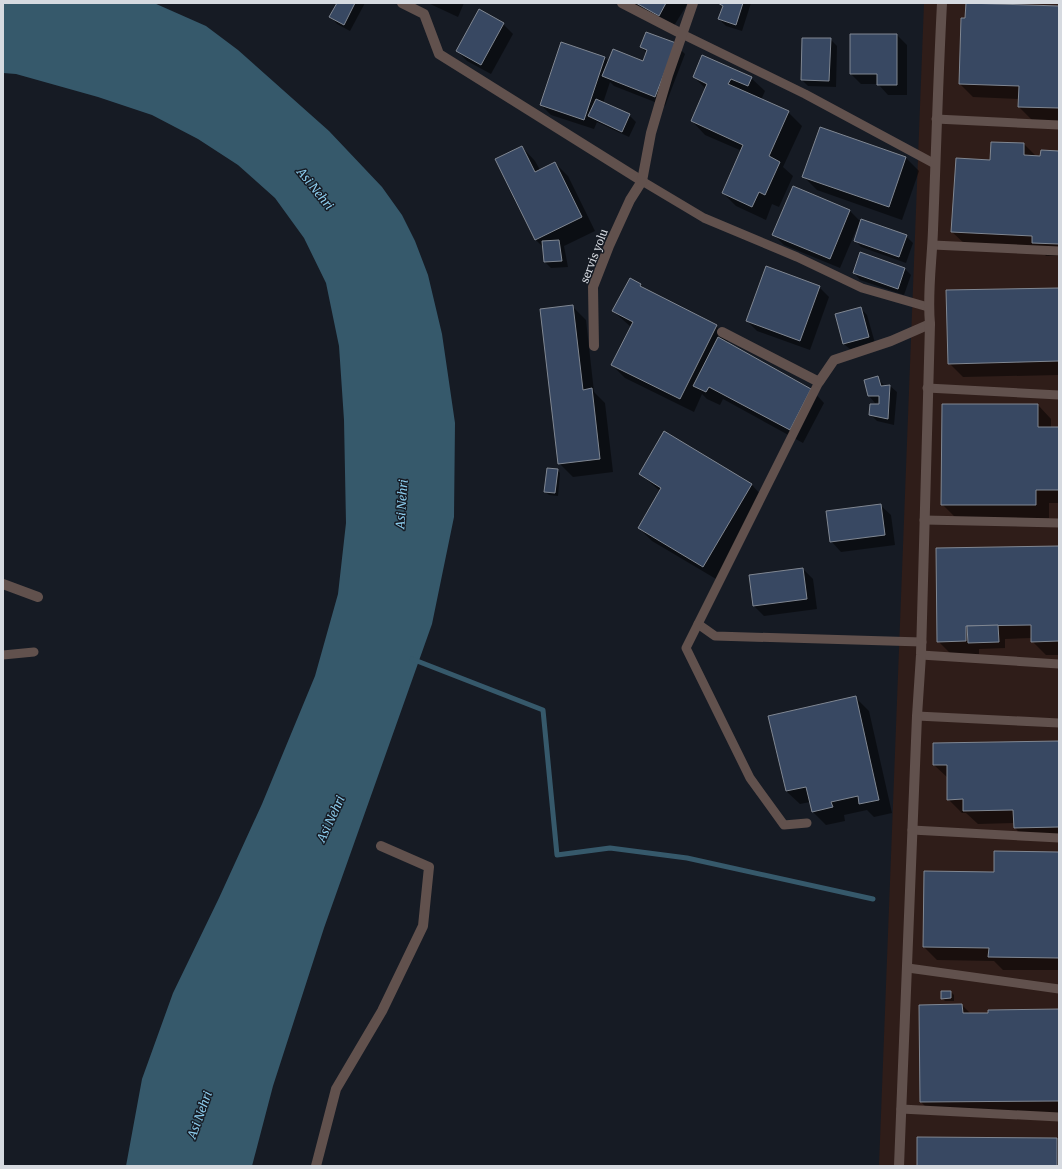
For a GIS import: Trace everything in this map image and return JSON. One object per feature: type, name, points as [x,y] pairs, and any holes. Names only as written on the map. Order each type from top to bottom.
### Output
[{"type":"street","points":[[402,3],[424,14],[439,54],[642,181],[651,133],[693,3]]},
{"type":"street","points":[[622,3],[682,34]]},
{"type":"street","points":[[898,1166],[908,968],[916,716],[922,642],[930,324],[928,306],[933,244],[936,119],[942,3]]},
{"type":"street","name":"servis yolu","points":[[594,346],[593,287],[609,246],[630,200],[642,181]]},
{"type":"street","points":[[722,332],[819,382],[834,360],[891,341],[930,324]]},
{"type":"street","points":[[3,584],[38,597]]},
{"type":"street","points":[[316,1166],[336,1089],[382,1011],[423,926],[429,867],[381,846]]},
{"type":"lane","points":[[682,34],[805,94],[935,164]]},
{"type":"lane","points":[[936,119],[1059,124]]},
{"type":"lane","points":[[642,181],[704,218],[797,257],[862,288],[928,306]]},
{"type":"lane","points":[[933,244],[1059,251]]},
{"type":"lane","points":[[807,823],[784,825],[750,778],[686,648],[819,382]]},
{"type":"lane","points":[[928,388],[1059,395]]},
{"type":"lane","points":[[924,520],[1059,523]]},
{"type":"lane","points":[[698,624],[715,636],[922,642]]},
{"type":"lane","points":[[3,655],[34,652]]},
{"type":"lane","points":[[921,655],[1059,664]]},
{"type":"lane","points":[[916,716],[1059,723]]},
{"type":"lane","points":[[912,830],[1059,838]]},
{"type":"lane","points":[[908,968],[1059,989]]},
{"type":"lane","points":[[901,1109],[1059,1117]]},
{"type":"shaded area","points":[[924,3],[1059,3],[1059,1166],[879,1166]]},
{"type":"water","name":"Asi Nehri","points":[[3,3],[154,3],[206,26],[238,50],[329,131],[382,187],[402,215],[415,241],[428,275],[442,334],[455,423],[454,517],[432,624],[324,928],[273,1086],[252,1166],[126,1166],[142,1079],[173,993],[262,804],[315,676],[338,594],[346,523],[344,420],[339,346],[326,283],[304,238],[275,198],[238,165],[198,139],[152,115],[98,97],[16,74],[3,73]]},
{"type":"building","points":[[337,3],[355,3],[344,25],[329,17]]},
{"type":"building","points":[[636,3],[666,3],[659,16]]},
{"type":"building","points":[[718,3],[743,3],[736,25],[718,19],[723,6]]},
{"type":"building","points":[[966,3],[1059,6],[1059,108],[1018,107],[1019,86],[959,84],[961,18],[965,18]]},
{"type":"building","points":[[479,9],[504,23],[481,65],[456,51]]},
{"type":"building","points":[[646,32],[676,43],[655,97],[602,76],[613,49],[643,61],[647,50],[640,47]]},
{"type":"building","points":[[850,34],[897,34],[897,85],[877,85],[877,74],[850,74]]},
{"type":"building","points":[[802,38],[831,38],[829,81],[801,80]]},
{"type":"building","points":[[561,42],[605,57],[584,120],[540,105]]},
{"type":"building","points":[[702,55],[752,77],[748,86],[731,79],[728,84],[789,111],[769,156],[780,162],[765,195],[759,192],[752,207],[722,193],[743,145],[691,121],[707,84],[693,77]]},
{"type":"building","points":[[596,99],[630,114],[622,132],[588,116]]},
{"type":"building","points":[[820,127],[906,157],[889,207],[802,177]]},
{"type":"building","points":[[991,142],[1024,143],[1024,155],[1040,156],[1041,150],[1059,151],[1059,244],[1032,243],[1032,236],[951,232],[956,158],[990,160]]},
{"type":"building","points":[[522,146],[535,172],[555,162],[582,217],[535,240],[495,159]]},
{"type":"building","points":[[793,186],[850,210],[830,259],[772,235]]},
{"type":"building","points":[[861,219],[907,235],[899,257],[854,241]]},
{"type":"building","points":[[559,240],[562,261],[544,262],[542,241]]},
{"type":"building","points":[[860,252],[905,268],[898,289],[853,273]]},
{"type":"building","points":[[766,266],[820,286],[800,341],[746,321]]},
{"type":"building","points":[[630,278],[641,284],[640,286],[717,325],[680,399],[611,365],[633,322],[612,311]]},
{"type":"building","points":[[1059,288],[1059,361],[948,364],[946,290]]},
{"type":"building","points":[[573,305],[583,390],[592,388],[600,459],[558,464],[540,309]]},
{"type":"building","points":[[861,307],[869,337],[843,344],[835,314]]},
{"type":"building","points":[[718,337],[811,389],[790,430],[709,387],[706,392],[693,386]]},
{"type":"building","points":[[878,376],[881,386],[890,385],[888,419],[869,415],[870,404],[879,404],[879,396],[868,396],[864,380]]},
{"type":"building","points":[[942,404],[1038,404],[1038,427],[1059,427],[1059,490],[1036,490],[1036,505],[941,505]]},
{"type":"building","points":[[664,431],[752,484],[703,567],[638,528],[661,488],[639,474]]},
{"type":"building","points":[[547,468],[558,469],[555,493],[544,492]]},
{"type":"building","points":[[881,504],[885,535],[830,542],[826,511]]},
{"type":"building","points":[[1059,546],[1059,641],[1031,642],[1031,625],[966,626],[966,641],[937,642],[936,548]]},
{"type":"building","points":[[803,568],[807,599],[753,606],[749,575]]},
{"type":"building","points":[[998,625],[999,642],[968,643],[967,626]]},
{"type":"building","points":[[856,696],[879,800],[859,804],[858,796],[831,802],[833,807],[812,812],[806,787],[786,791],[768,716]]},
{"type":"building","points":[[1059,741],[1059,827],[1014,828],[1013,810],[963,811],[963,799],[947,800],[947,765],[933,765],[933,743]]},
{"type":"building","points":[[994,851],[1059,852],[1059,958],[988,957],[989,948],[923,947],[924,871],[994,872]]},
{"type":"building","points":[[941,991],[951,991],[951,998],[941,999]]},
{"type":"building","points":[[962,1004],[963,1013],[988,1013],[988,1010],[1059,1009],[1059,1101],[920,1102],[919,1005]]},
{"type":"building","points":[[917,1137],[1057,1138],[1057,1166],[917,1166]]},
{"type":"waterway","points":[[412,659],[543,710],[557,855],[610,848],[687,858],[873,899]]}]
